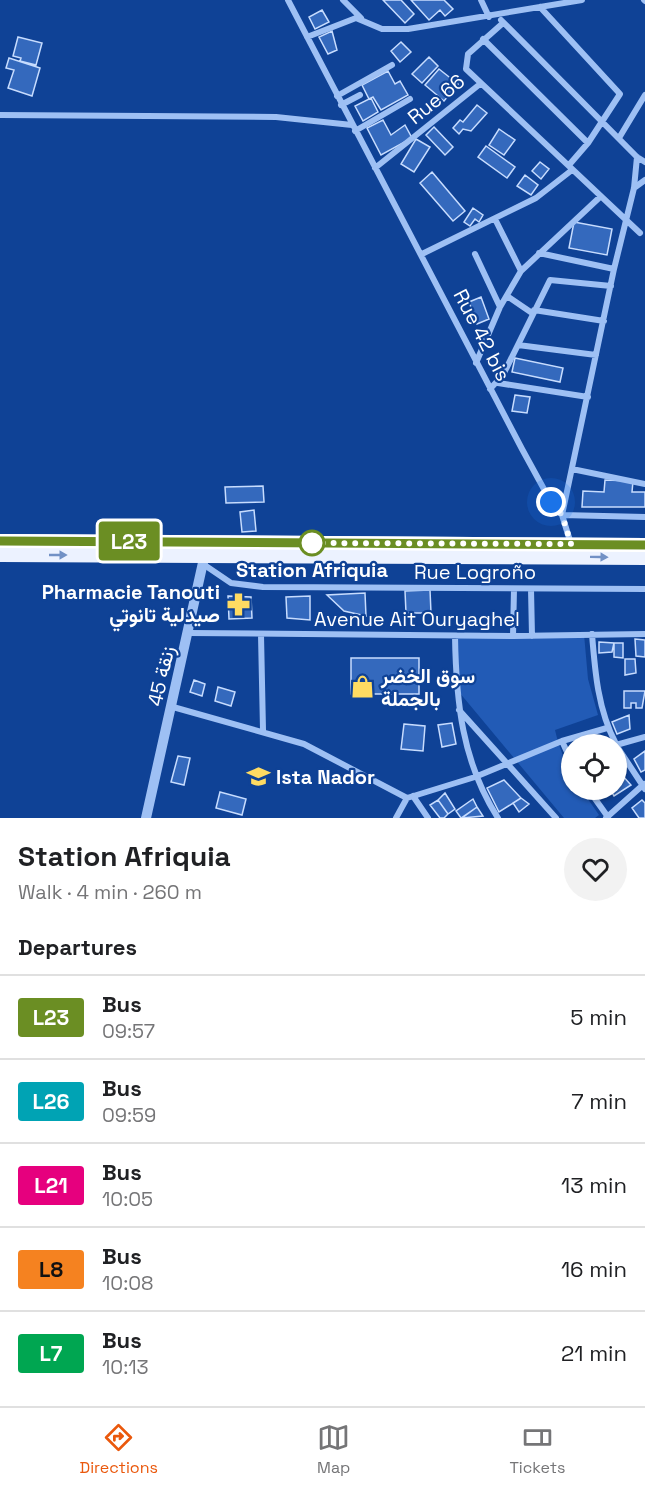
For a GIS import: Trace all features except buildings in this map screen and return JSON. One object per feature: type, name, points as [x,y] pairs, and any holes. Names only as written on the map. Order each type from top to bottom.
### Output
[{"type":"main road","points":[[0,541],[205,554]]},
{"type":"main road","points":[[0,555],[570,550],[645,545]]},
{"type":"main road","points":[[570,550],[645,558]]},
{"type":"street","name":"Rue 42 bis","points":[[288,0],[353,128],[422,254],[476,363],[545,492],[562,515],[570,550]]},
{"type":"street","points":[[343,0],[362,19],[382,29],[408,29],[497,16],[582,0]]},
{"type":"street","points":[[481,0],[489,17]]},
{"type":"street","points":[[422,254],[536,198],[571,167],[620,97],[619,91],[540,7]]},
{"type":"street","points":[[497,16],[637,158],[645,162]]},
{"type":"street","points":[[307,37],[349,19],[362,19]]},
{"type":"street","name":"Rue 66","points":[[375,168],[480,84],[468,72],[465,62],[468,54],[503,23]]},
{"type":"street","points":[[483,39],[588,143]]},
{"type":"street","points":[[338,96],[392,65]]},
{"type":"street","points":[[480,84],[640,233]]},
{"type":"street","points":[[341,105],[360,95]]},
{"type":"street","points":[[619,138],[645,95]]},
{"type":"street","points":[[0,115],[276,117],[353,128],[410,99]]},
{"type":"street","points":[[637,158],[634,188],[562,515],[645,517]]},
{"type":"street","points":[[634,188],[645,180]]},
{"type":"street","points":[[476,363],[500,307],[521,271],[600,197]]},
{"type":"street","points":[[495,219],[521,271]]},
{"type":"street","points":[[540,253],[615,268]]},
{"type":"street","points":[[476,254],[500,307]]},
{"type":"street","points":[[490,389],[498,382],[545,287],[552,280],[611,286]]},
{"type":"street","points":[[507,296],[533,312],[604,321]]},
{"type":"street","points":[[518,345],[597,355]]},
{"type":"street","points":[[498,382],[588,397]]},
{"type":"street","points":[[572,469],[645,484]]},
{"type":"street","name":"Rue Logroño","points":[[205,554],[231,583],[263,587],[645,589]]},
{"type":"street","name":"زنقة 45","points":[[146,818],[173,707],[205,554]]},
{"type":"street","points":[[513,636],[514,589]]},
{"type":"street","points":[[531,589],[532,636]]},
{"type":"street","name":"Avenue Ait Ouryaghel","points":[[189,633],[454,636],[645,634]]},
{"type":"street","points":[[592,634],[596,681],[610,734]]},
{"type":"street","points":[[261,635],[263,730]]},
{"type":"street","points":[[454,636],[459,709],[475,777],[498,818]]},
{"type":"street","points":[[173,707],[263,730],[320,751],[410,797],[428,818]]},
{"type":"street","points":[[459,709],[556,818]]},
{"type":"street","points":[[586,734],[607,728]]},
{"type":"street","points":[[627,742],[645,737]]},
{"type":"street","points":[[396,818],[410,797],[475,777],[561,741]]},
{"type":"street","points":[[595,800],[607,818],[644,786],[627,761]]},
{"type":"shaded area","points":[[456,634],[584,634],[588,679],[598,715],[555,730],[561,751],[561,800],[589,800],[599,815],[595,818],[564,818],[459,692]]},
{"type":"bus line","name":"L23","points":[[0,541],[645,545]]},
{"type":"place","name":"Station Afriquia","points":[[312,543]]},
{"type":"place","name":"Pharmacie Tanouti صيدلية تانوتي","points":[[238,604]]},
{"type":"place","name":"سوق الخضر بالجملة","points":[[363,687]]},
{"type":"place","name":"Ista Nador","points":[[258,777]]},
{"type":"route","points":[[312,543],[571,544],[562,515],[551,502]]}]
